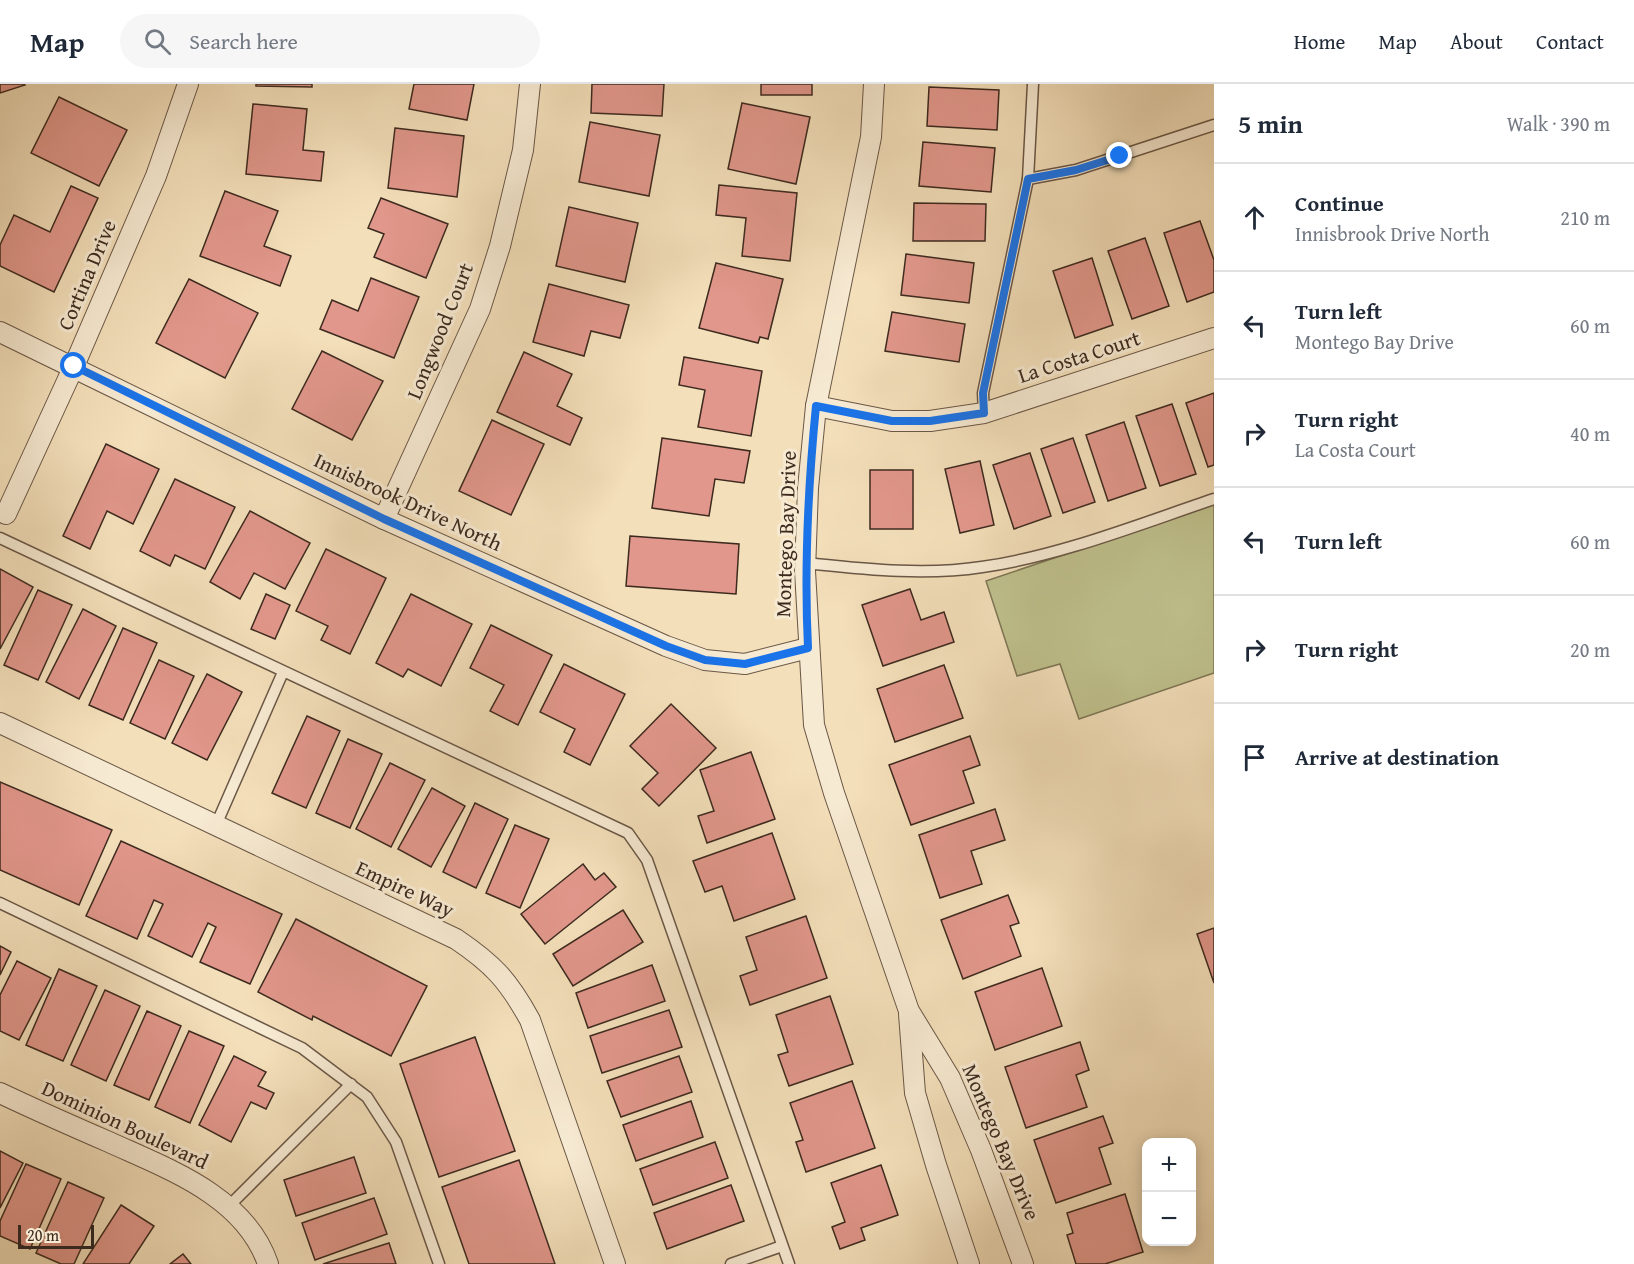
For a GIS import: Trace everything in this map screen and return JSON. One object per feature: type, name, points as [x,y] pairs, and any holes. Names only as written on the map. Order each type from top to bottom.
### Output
[{"type":"street","name":"Cortina Drive","points":[[6,514],[74,366],[156,176],[188,84]]},
{"type":"street","name":"Longwood Court","points":[[384,519],[480,309],[500,246],[523,150],[530,84]]},
{"type":"street","name":"Montego Bay Drive","points":[[874,84],[871,137],[816,406],[808,488],[805,563],[814,725],[834,793],[909,1011],[950,1078],[981,1150],[1023,1264]]},
{"type":"street","name":"Innisbrook Drive North","points":[[0,332],[74,366],[384,519],[655,641],[705,660],[745,664],[808,648]]},
{"type":"street","name":"La Costa Court","points":[[816,406],[892,421],[930,421],[984,413],[1214,338]]},
{"type":"street","name":"Empire Way","points":[[0,723],[456,939],[483,958],[510,984],[530,1020],[615,1264]]},
{"type":"street","name":"Montego Bay Drive","points":[[909,1011],[915,1093],[969,1264]]},
{"type":"street","name":"Dominion Boulevard","points":[[0,1093],[177,1173],[228,1207],[250,1232],[268,1264]]},
{"type":"lane","points":[[984,413],[983,393],[1028,179],[1033,84]]},
{"type":"lane","points":[[1028,179],[1076,170],[1214,125]]},
{"type":"lane","points":[[805,563],[877,571],[981,568],[1015,561],[1126,529],[1214,499]]},
{"type":"lane","points":[[0,538],[628,833],[647,860],[789,1264]]},
{"type":"lane","points":[[216,825],[283,672]]},
{"type":"lane","points":[[0,903],[302,1048],[367,1097],[396,1142],[439,1264]]},
{"type":"lane","points":[[228,1207],[351,1084]]},
{"type":"lane","points":[[731,1264],[782,1246]]},
{"type":"green space","points":[[1214,504],[1214,673],[1079,719],[1060,664],[1017,676],[986,581]]},
{"type":"building","points":[[0,84],[24,84],[25,85],[0,93]]},
{"type":"building","points":[[256,84],[312,84],[312,87],[256,86]]},
{"type":"building","points":[[414,84],[474,84],[467,120],[409,109]]},
{"type":"building","points":[[592,84],[664,84],[662,116],[591,113]]},
{"type":"building","points":[[761,84],[812,84],[812,95],[761,95]]},
{"type":"building","points":[[929,87],[999,90],[997,130],[927,126]]},
{"type":"building","points":[[59,97],[127,130],[99,186],[31,153]]},
{"type":"building","points":[[742,103],[810,117],[796,184],[728,169]]},
{"type":"building","points":[[253,104],[307,109],[303,150],[324,152],[321,181],[246,174]]},
{"type":"building","points":[[590,122],[660,135],[649,196],[579,182]]},
{"type":"building","points":[[395,128],[464,136],[457,197],[388,188]]},
{"type":"building","points":[[923,142],[995,148],[991,192],[919,186]]},
{"type":"building","points":[[719,185],[797,193],[790,261],[742,256],[746,218],[716,215]]},
{"type":"building","points":[[71,186],[98,198],[54,292],[0,266],[0,245],[14,215],[50,232]]},
{"type":"building","points":[[225,191],[278,211],[264,246],[291,256],[280,286],[200,256]]},
{"type":"building","points":[[381,198],[448,224],[426,278],[374,257],[384,234],[368,228]]},
{"type":"building","points":[[914,203],[986,204],[985,241],[913,241]]},
{"type":"building","points":[[569,207],[638,223],[625,282],[556,266]]},
{"type":"building","points":[[1200,221],[1214,260],[1214,292],[1187,302],[1164,233]]},
{"type":"building","points":[[1145,238],[1169,306],[1132,319],[1108,251]]},
{"type":"building","points":[[906,254],[974,263],[969,303],[901,295]]},
{"type":"building","points":[[1092,258],[1113,325],[1075,338],[1053,271]]},
{"type":"building","points":[[716,263],[783,279],[768,339],[760,337],[758,343],[699,328]]},
{"type":"building","points":[[371,278],[419,297],[394,358],[320,329],[332,300],[358,311]]},
{"type":"building","points":[[189,279],[258,313],[225,378],[156,343]]},
{"type":"building","points":[[549,284],[629,305],[620,338],[591,331],[584,356],[533,342]]},
{"type":"building","points":[[892,312],[965,324],[959,362],[885,351]]},
{"type":"building","points":[[322,351],[383,381],[352,440],[292,409]]},
{"type":"building","points":[[524,352],[572,374],[557,406],[582,418],[570,445],[497,412]]},
{"type":"building","points":[[684,357],[762,371],[751,436],[698,427],[705,390],[679,385]]},
{"type":"building","points":[[1214,393],[1214,465],[1208,467],[1186,403]]},
{"type":"building","points":[[1172,404],[1196,474],[1160,486],[1136,416]]},
{"type":"building","points":[[492,420],[544,444],[511,515],[459,491]]},
{"type":"building","points":[[1124,422],[1146,488],[1108,501],[1086,435]]},
{"type":"building","points":[[662,438],[750,451],[744,483],[715,479],[709,516],[652,508]]},
{"type":"building","points":[[1073,438],[1095,502],[1063,513],[1041,449]]},
{"type":"building","points":[[106,444],[159,469],[133,524],[107,511],[90,549],[63,536]]},
{"type":"building","points":[[1030,453],[1051,516],[1014,529],[993,465]]},
{"type":"building","points":[[980,461],[994,525],[960,533],[945,469]]},
{"type":"building","points":[[870,470],[913,470],[913,529],[870,529]]},
{"type":"building","points":[[175,479],[235,507],[205,569],[175,555],[170,566],[140,551]]},
{"type":"building","points":[[250,511],[310,543],[285,589],[254,573],[240,599],[210,582]]},
{"type":"building","points":[[630,536],[739,544],[736,594],[626,586]]},
{"type":"building","points":[[326,549],[386,578],[350,654],[321,640],[328,626],[296,611]]},
{"type":"building","points":[[0,569],[33,587],[0,649]]},
{"type":"building","points":[[910,589],[921,620],[944,612],[954,642],[883,666],[862,605]]},
{"type":"building","points":[[38,590],[72,605],[38,680],[4,665]]},
{"type":"building","points":[[266,594],[290,605],[275,639],[251,629]]},
{"type":"building","points":[[411,594],[472,624],[441,686],[408,669],[403,677],[376,663]]},
{"type":"building","points":[[83,609],[116,626],[79,699],[46,682]]},
{"type":"building","points":[[491,625],[552,655],[518,725],[490,711],[504,685],[470,668]]},
{"type":"building","points":[[123,628],[157,643],[123,720],[89,705]]},
{"type":"building","points":[[159,660],[194,676],[165,739],[130,723]]},
{"type":"building","points":[[564,664],[625,694],[590,765],[564,752],[575,729],[540,712]]},
{"type":"building","points":[[944,665],[963,718],[895,742],[877,689]]},
{"type":"building","points":[[207,674],[242,692],[207,760],[172,743]]},
{"type":"building","points":[[671,704],[716,748],[659,806],[642,789],[658,773],[630,746]]},
{"type":"building","points":[[307,716],[340,731],[306,808],[272,793]]},
{"type":"building","points":[[970,736],[980,765],[963,771],[974,803],[911,825],[889,765]]},
{"type":"building","points":[[348,739],[382,754],[350,828],[316,813]]},
{"type":"building","points":[[751,752],[775,819],[707,843],[698,816],[714,811],[700,770]]},
{"type":"building","points":[[390,763],[425,780],[391,847],[356,829]]},
{"type":"building","points":[[0,782],[112,830],[79,905],[0,870]]},
{"type":"building","points":[[432,788],[465,806],[431,867],[398,849]]},
{"type":"building","points":[[475,803],[508,819],[476,888],[443,872]]},
{"type":"building","points":[[995,809],[1005,840],[971,851],[982,884],[940,898],[919,835]]},
{"type":"building","points":[[515,825],[549,839],[520,908],[486,893]]},
{"type":"building","points":[[772,833],[795,899],[734,921],[722,886],[705,892],[693,861]]},
{"type":"building","points":[[121,841],[282,914],[250,984],[200,962],[216,927],[208,923],[192,957],[148,936],[163,904],[154,900],[137,939],[86,916]]},
{"type":"building","points":[[583,864],[595,880],[604,873],[616,887],[545,944],[521,914]]},
{"type":"building","points":[[1008,895],[1019,923],[1010,926],[1021,956],[963,979],[941,920]]},
{"type":"building","points":[[623,910],[643,942],[573,986],[553,954]]},
{"type":"building","points":[[806,916],[827,978],[750,1005],[740,976],[757,970],[746,937]]},
{"type":"building","points":[[296,919],[427,986],[391,1056],[313,1016],[312,1020],[258,992]]},
{"type":"building","points":[[1214,928],[1214,983],[1197,934]]},
{"type":"building","points":[[0,946],[11,952],[0,975]]},
{"type":"building","points":[[17,961],[51,978],[19,1040],[0,1031],[0,995]]},
{"type":"building","points":[[652,965],[665,1001],[588,1028],[576,993]]},
{"type":"building","points":[[1042,968],[1062,1026],[995,1050],[975,992]]},
{"type":"building","points":[[59,969],[97,986],[63,1061],[26,1045]]},
{"type":"building","points":[[105,990],[140,1006],[106,1081],[71,1065]]},
{"type":"building","points":[[830,996],[853,1064],[789,1086],[778,1055],[788,1052],[776,1015]]},
{"type":"building","points":[[669,1010],[682,1047],[602,1073],[590,1036]]},
{"type":"building","points":[[147,1011],[181,1026],[149,1100],[114,1085]]},
{"type":"building","points":[[189,1031],[224,1046],[190,1123],[155,1107]]},
{"type":"building","points":[[475,1037],[515,1151],[439,1177],[400,1064]]},
{"type":"building","points":[[1080,1042],[1089,1070],[1076,1075],[1087,1107],[1026,1128],[1005,1067]]},
{"type":"building","points":[[234,1056],[266,1072],[258,1086],[274,1093],[266,1109],[251,1102],[231,1142],[199,1125]]},
{"type":"building","points":[[679,1056],[692,1092],[621,1117],[607,1081]]},
{"type":"building","points":[[852,1081],[875,1148],[806,1172],[796,1142],[803,1140],[790,1103]]},
{"type":"building","points":[[691,1101],[703,1137],[636,1161],[623,1125]]},
{"type":"building","points":[[1103,1116],[1113,1143],[1099,1148],[1111,1184],[1056,1203],[1034,1140]]},
{"type":"building","points":[[715,1142],[728,1178],[653,1205],[640,1169]]},
{"type":"building","points":[[0,1151],[23,1163],[0,1208]]},
{"type":"building","points":[[354,1157],[366,1193],[296,1216],[284,1180]]},
{"type":"building","points":[[519,1160],[555,1264],[469,1264],[442,1187]]},
{"type":"building","points":[[26,1164],[61,1179],[30,1249],[0,1236],[0,1221]]},
{"type":"building","points":[[881,1165],[898,1215],[861,1228],[865,1240],[840,1249],[832,1227],[845,1222],[831,1183]]},
{"type":"building","points":[[68,1182],[104,1198],[74,1264],[61,1264],[36,1253]]},
{"type":"building","points":[[731,1185],[744,1221],[667,1249],[654,1213]]},
{"type":"building","points":[[1125,1194],[1143,1252],[1105,1264],[1076,1264],[1067,1235],[1073,1233],[1067,1213]]},
{"type":"building","points":[[374,1198],[387,1234],[315,1260],[302,1223]]},
{"type":"building","points":[[121,1205],[154,1226],[129,1264],[83,1264]]},
{"type":"building","points":[[389,1243],[396,1264],[323,1264]]},
{"type":"building","points":[[183,1254],[191,1264],[170,1264]]},
{"type":"route","points":[[74,366],[384,519],[666,646],[705,660],[745,664],[808,648],[805,571],[808,488],[816,406],[892,421],[930,421],[984,413],[983,393],[1028,179],[1076,170],[1120,156]]}]
